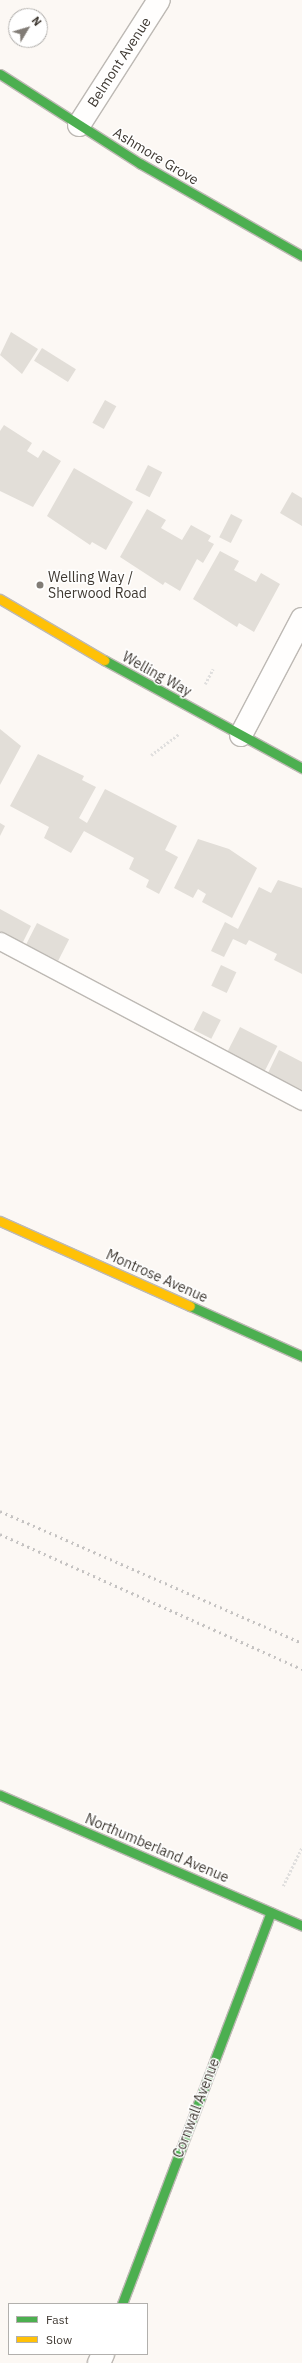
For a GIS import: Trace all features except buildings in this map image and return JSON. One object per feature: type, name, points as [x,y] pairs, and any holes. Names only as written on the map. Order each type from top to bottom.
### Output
[{"type":"street","name":"Belmont Avenue","points":[[79,125],[159,0]]},
{"type":"street","name":"Ashmore Grove","points":[[0,74],[79,125],[302,256]]},
{"type":"street","name":"Welling Way","points":[[0,599],[302,768]]},
{"type":"street","points":[[241,735],[302,619]]},
{"type":"street","name":"Montrose Avenue","points":[[1,1224],[302,1356]]},
{"type":"street","name":"Northumberland Avenue","points":[[0,1795],[302,1926]]},
{"type":"street","name":"Cornwall Avenue","points":[[122,2303],[271,1912]]},
{"type":"lane","points":[[0,941],[302,1101]]},
{"type":"path","points":[[201,691],[213,670]]},
{"type":"path","points":[[150,755],[176,738],[182,727]]},
{"type":"path","points":[[271,1912],[302,1847]]},
{"type":"railway","points":[[0,1511],[302,1643]]},
{"type":"railway","points":[[0,1534],[302,1669]]},
{"type":"traffic: fast","points":[[0,74],[141,164],[302,256]]},
{"type":"traffic: fast","points":[[104,660],[302,768]]},
{"type":"traffic: fast","points":[[190,1306],[302,1356]]},
{"type":"traffic: fast","points":[[0,1795],[302,1926]]},
{"type":"traffic: fast","points":[[122,2303],[271,1912]]},
{"type":"traffic: slow","points":[[0,599],[104,660]]},
{"type":"traffic: slow","points":[[0,1221],[190,1306]]},
{"type":"place","name":"Welling Way / Sherwood Road","points":[[40,585]]}]
